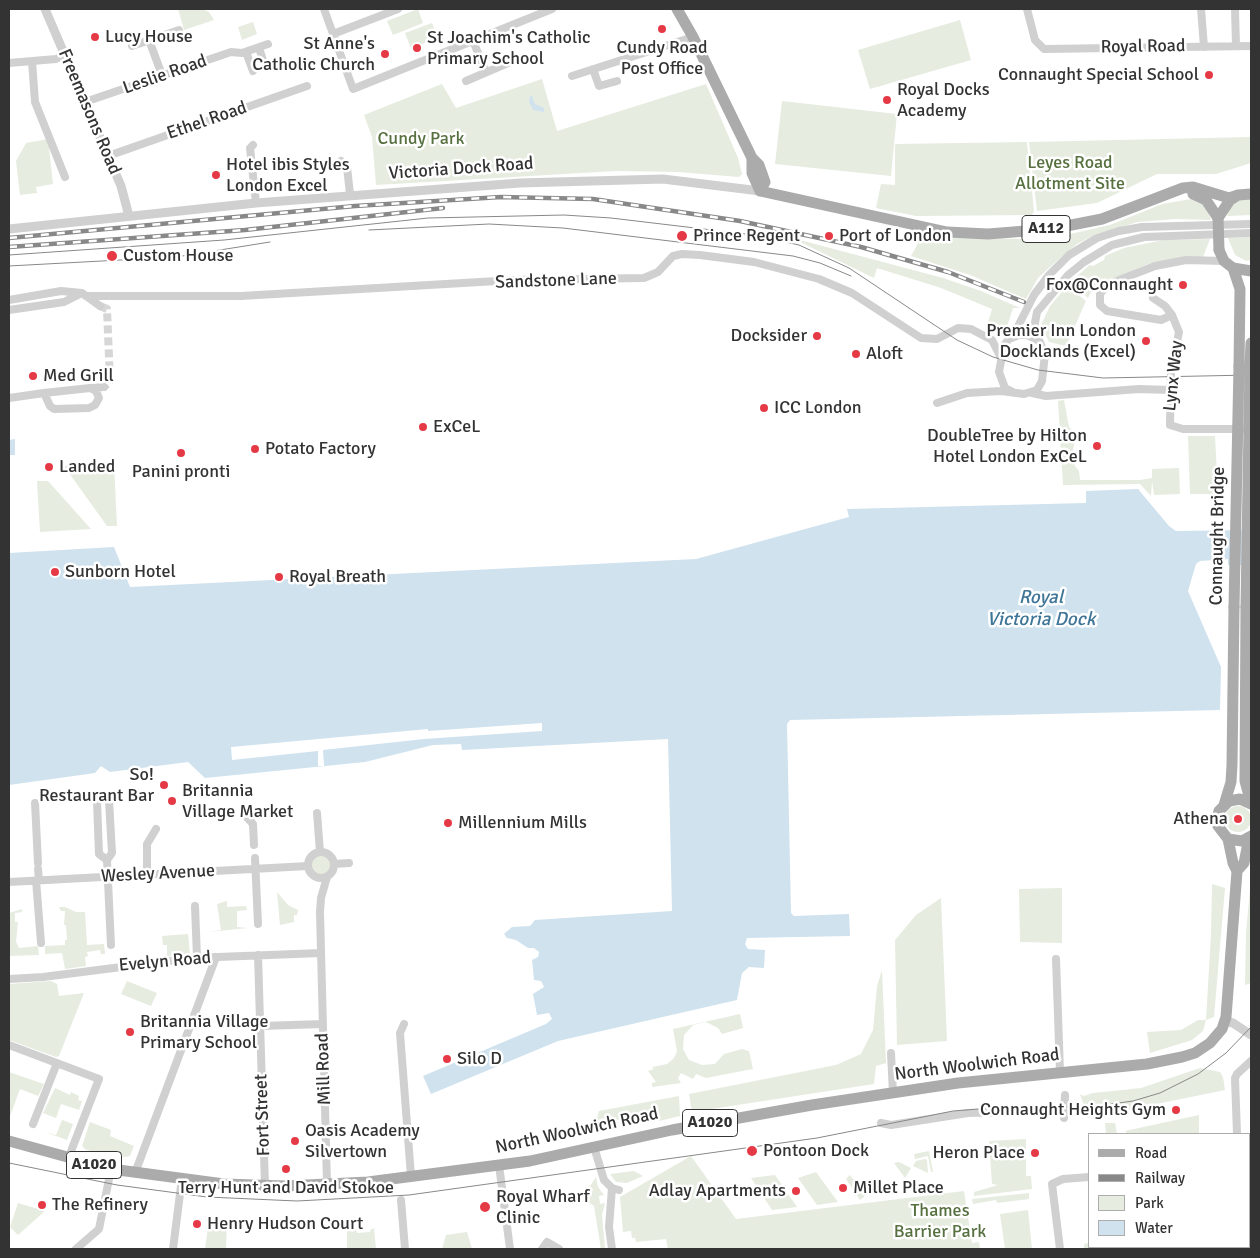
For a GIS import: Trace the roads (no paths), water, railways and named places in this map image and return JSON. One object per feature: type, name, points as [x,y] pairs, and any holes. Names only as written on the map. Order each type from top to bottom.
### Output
[{"type":"main road","points":[[677,9],[693,36],[752,158],[752,173],[760,191]]},
{"type":"main road","name":"A112","points":[[1164,197],[1174,191],[1193,188],[1221,197],[1232,198],[1238,195]]},
{"type":"main road","name":"Victoria Dock Road","points":[[760,191],[965,234],[1051,229],[1102,219],[1164,197]]},
{"type":"main road","name":"A112","points":[[1164,197],[1190,194],[1201,197],[1210,204],[1218,218]]},
{"type":"main road","points":[[1218,218],[1230,200],[1238,195],[1251,194]]},
{"type":"main road","name":"A1020","points":[[1218,218],[1225,260]]},
{"type":"main road","points":[[1225,260],[1251,271]]},
{"type":"main road","name":"Connaught Bridge","points":[[1225,260],[1237,274],[1240,289],[1245,366],[1239,731],[1244,781],[1251,803]]},
{"type":"main road","name":"Connaught Bridge","points":[[1245,366],[1251,343]]},
{"type":"main road","name":"Connaught Bridge","points":[[1224,805],[1231,782],[1239,731]]},
{"type":"main road","name":"A1020","points":[[1224,1021],[1232,955],[1237,871],[1233,863],[1228,839],[1218,826],[1217,818],[1224,805],[1240,799],[1251,803]]},
{"type":"main road","name":"A1020","points":[[1228,839],[1235,841],[1250,837],[1244,863],[1237,871]]},
{"type":"main road","name":"North Woolwich Road","points":[[9,1142],[135,1173],[182,1178],[264,1186],[381,1181],[499,1165],[672,1130],[958,1083],[1148,1064],[1191,1055],[1210,1042],[1222,1029],[1224,1021]]},
{"type":"street","name":"Freemasons Road","points":[[45,9],[108,156],[125,198],[129,216]]},
{"type":"street","points":[[324,9],[353,89],[552,9]]},
{"type":"street","points":[[333,34],[398,9]]},
{"type":"street","name":"Royal Road","points":[[1026,9],[1037,44],[1044,49],[1251,46]]},
{"type":"street","points":[[1201,9],[1204,47]]},
{"type":"street","points":[[1235,9],[1236,46]]},
{"type":"street","points":[[132,46],[179,30]]},
{"type":"street","points":[[572,76],[693,36]]},
{"type":"street","points":[[149,40],[162,75]]},
{"type":"street","points":[[473,41],[486,72]]},
{"type":"street","name":"Leslie Road","points":[[85,102],[231,52],[246,52],[268,44]]},
{"type":"street","points":[[259,48],[265,66]]},
{"type":"street","points":[[246,52],[253,71]]},
{"type":"street","points":[[9,63],[56,59],[64,55]]},
{"type":"street","points":[[32,61],[35,102],[65,177]]},
{"type":"street","points":[[466,81],[508,64]]},
{"type":"street","points":[[594,68],[599,86],[617,81]]},
{"type":"street","name":"Ethel Road","points":[[108,156],[307,86]]},
{"type":"street","points":[[252,145],[250,148],[256,203]]},
{"type":"street","points":[[342,160],[347,167],[350,194]]},
{"type":"street","name":"Victoria Dock Road","points":[[9,229],[350,194],[483,185],[634,178],[690,181],[760,191]]},
{"type":"street","points":[[1014,393],[1005,388],[999,372],[1004,344],[1011,338],[1034,295],[1049,275],[1069,255],[1097,238],[1119,231],[1142,227],[1251,224]]},
{"type":"street","points":[[1032,393],[1037,390],[1042,380],[1045,354],[1034,328],[1034,320],[1042,305],[1068,275],[1084,262],[1112,245],[1144,237],[1251,233]]},
{"type":"street","name":"Sandstone Lane","points":[[9,300],[61,292],[241,296],[514,280],[644,278],[658,272],[673,256],[682,254],[754,262],[819,278],[852,293],[922,338],[937,339],[958,328],[964,327],[992,340],[1011,338]]},
{"type":"street","name":"Lynx Way","points":[[1172,314],[1161,320],[1107,311],[1100,305],[1100,294],[1105,288],[1119,280],[1155,266],[1186,260],[1225,260]]},
{"type":"street","points":[[9,310],[64,302],[84,294],[93,303],[100,306]]},
{"type":"street","name":"Lynx Way","points":[[1153,298],[1165,306],[1172,314],[1179,332],[1170,390],[1170,425],[1183,429],[1251,430]]},
{"type":"street","points":[[1011,338],[1027,335],[1040,342]]},
{"type":"street","points":[[992,340],[1001,358]]},
{"type":"street","points":[[1042,380],[1047,393],[1051,396]]},
{"type":"street","points":[[9,398],[104,386]]},
{"type":"street","points":[[44,393],[50,406],[54,409],[90,408],[95,405],[99,398],[96,391],[90,388]]},
{"type":"street","points":[[937,403],[967,393],[1000,391],[1051,396],[1139,389],[1170,390]]},
{"type":"street","points":[[107,860],[99,854],[97,801],[103,796],[109,800],[112,853],[107,860],[111,945]]},
{"type":"street","points":[[35,803],[41,943]]},
{"type":"street","points":[[244,814],[253,824],[254,845]]},
{"type":"street","points":[[317,814],[320,852]]},
{"type":"street","points":[[147,874],[147,844],[156,829]]},
{"type":"street","points":[[320,852],[330,855],[334,864],[333,872],[327,877],[321,898],[315,877],[308,866],[312,855],[320,852]]},
{"type":"street","points":[[255,858],[258,924]]},
{"type":"street","points":[[334,864],[349,863]]},
{"type":"street","name":"Wesley Avenue","points":[[9,882],[308,866]]},
{"type":"street","points":[[315,877],[327,877]]},
{"type":"street","name":"Mill Road","points":[[321,898],[327,1184]]},
{"type":"street","points":[[194,906],[197,958]]},
{"type":"street","name":"Evelyn Road","points":[[9,979],[43,977],[197,958],[321,953]]},
{"type":"street","name":"Fort Street","points":[[258,955],[264,1186]]},
{"type":"street","points":[[135,1173],[216,957]]},
{"type":"street","points":[[1056,959],[1060,1072]]},
{"type":"street","points":[[1224,1021],[1233,1023],[1251,1035]]},
{"type":"street","points":[[261,1026],[323,1024]]},
{"type":"street","points":[[404,1024],[400,1033],[411,1176]]},
{"type":"street","points":[[9,1045],[100,1079],[68,1158]]},
{"type":"street","points":[[891,1053],[893,1093]]},
{"type":"street","points":[[1238,1133],[1235,1078],[1251,1061]]},
{"type":"street","points":[[33,1124],[57,1063]]},
{"type":"street","points":[[881,1123],[891,1125],[968,1113],[1064,1115],[1065,1095]]},
{"type":"street","points":[[594,1147],[604,1180],[615,1189],[609,1227],[612,1249]]},
{"type":"street","points":[[499,1165],[510,1249]]},
{"type":"street","points":[[76,1249],[99,1229],[112,1168]]},
{"type":"street","points":[[1060,1249],[1052,1184],[1063,1179],[1088,1177]]},
{"type":"street","points":[[173,1249],[182,1178]]},
{"type":"street","points":[[401,1200],[405,1249]]},
{"type":"street","points":[[542,1249],[548,1242],[559,1249]]},
{"type":"water","points":[[530,96],[532,96],[535,104],[544,108],[544,112],[533,110],[529,102]]},
{"type":"water","points":[[15,439],[15,455],[9,455],[9,440]]},
{"type":"water","name":"Royal Victoria Dock","points":[[1138,489],[1169,526],[1176,531],[1251,530],[1251,565],[1228,565],[1228,559],[1200,561],[1196,564],[1188,591],[1221,667],[1220,710],[790,720],[787,724],[791,913],[794,916],[849,914],[850,936],[747,938],[745,944],[748,949],[765,950],[764,968],[749,967],[742,973],[737,1000],[558,1041],[431,1094],[423,1076],[546,1024],[552,1019],[549,1013],[537,1015],[533,994],[544,987],[541,981],[534,980],[532,960],[538,957],[539,952],[534,948],[528,948],[516,940],[507,938],[504,934],[512,927],[530,926],[535,920],[672,911],[668,739],[462,750],[461,744],[433,745],[365,762],[205,778],[188,762],[110,772],[101,766],[95,773],[9,785],[9,553],[114,547],[130,587],[696,559],[849,517],[847,509],[1086,503],[1086,491]]},
{"type":"tunnel","points":[[100,306],[107,309],[110,381],[104,387]]},
{"type":"tram line","points":[[9,255],[224,240],[428,218],[564,215],[611,218],[754,235],[799,245],[849,268],[957,340],[993,357],[1038,370],[1103,378],[1251,375]]},
{"type":"tram line","points":[[369,230],[489,224],[563,228],[793,256],[820,263],[851,276]]},
{"type":"tram line","points":[[9,266],[176,257],[270,242]]},
{"type":"tram line","points":[[9,1163],[117,1185],[207,1197],[297,1201],[409,1195],[817,1138],[953,1111],[1017,1106],[1089,1107],[1133,1101],[1160,1093],[1198,1074],[1226,1053],[1251,1027]]},
{"type":"railway","points":[[9,238],[355,206],[501,197],[593,199],[740,221],[861,247],[948,272],[1024,302]]},
{"type":"railway","points":[[9,247],[245,230],[443,208]]},
{"type":"place","name":"Cundy Road Post Office","points":[[662,29]]},
{"type":"place","name":"Lucy House","points":[[95,37]]},
{"type":"place","name":"St Joachim's Catholic Primary School","points":[[417,48]]},
{"type":"place","name":"St Anne's Catholic Church","points":[[385,54]]},
{"type":"place","name":"Connaught Special School","points":[[1209,75]]},
{"type":"place","name":"Royal Docks Academy","points":[[887,100]]},
{"type":"place","name":"Hotel ibis Styles London Excel","points":[[216,175]]},
{"type":"place","name":"Prince Regent","points":[[682,236]]},
{"type":"place","name":"Port of London","points":[[829,236]]},
{"type":"place","name":"Custom House","points":[[112,256]]},
{"type":"place","name":"Fox@Connaught","points":[[1183,285]]},
{"type":"place","name":"Docksider","points":[[817,336]]},
{"type":"place","name":"Premier Inn London Docklands (Excel)","points":[[1146,341]]},
{"type":"place","name":"Aloft","points":[[856,354]]},
{"type":"place","name":"Med Grill","points":[[33,376]]},
{"type":"place","name":"ICC London","points":[[764,408]]},
{"type":"place","name":"ExCeL","points":[[423,427]]},
{"type":"place","name":"DoubleTree by Hilton Hotel London ExCeL","points":[[1097,446]]},
{"type":"place","name":"Potato Factory","points":[[255,449]]},
{"type":"place","name":"Panini pronti","points":[[181,453]]},
{"type":"place","name":"Landed","points":[[49,467]]},
{"type":"place","name":"Sunborn Hotel","points":[[55,572]]},
{"type":"place","name":"Royal Breath","points":[[279,577]]},
{"type":"place","name":"So! Restaurant Bar","points":[[164,785]]},
{"type":"place","name":"Britannia Village Market","points":[[172,801]]},
{"type":"place","name":"Athena","points":[[1238,819]]},
{"type":"place","name":"Millennium Mills","points":[[448,823]]},
{"type":"place","name":"Britannia Village Primary School","points":[[130,1032]]},
{"type":"place","name":"Silo D","points":[[447,1059]]},
{"type":"place","name":"Connaught Heights Gym","points":[[1176,1110]]},
{"type":"place","name":"Oasis Academy Silvertown","points":[[295,1141]]},
{"type":"place","name":"Pontoon Dock","points":[[752,1151]]},
{"type":"place","name":"Heron Place","points":[[1035,1153]]},
{"type":"place","name":"Terry Hunt and David Stokoe","points":[[286,1169]]},
{"type":"place","name":"Millet Place","points":[[843,1188]]},
{"type":"place","name":"Adlay Apartments","points":[[796,1191]]},
{"type":"place","name":"The Refinery","points":[[42,1205]]},
{"type":"place","name":"Royal Wharf Clinic","points":[[485,1207]]},
{"type":"place","name":"Henry Hudson Court","points":[[197,1224]]},
{"type":"park label","name":"Cundy Park","points":[[421,139]]},
{"type":"park label","name":"Leyes Road Allotment Site","points":[[1070,173]]},
{"type":"park label","name":"Thames Barrier Park","points":[[940,1221]]}]
